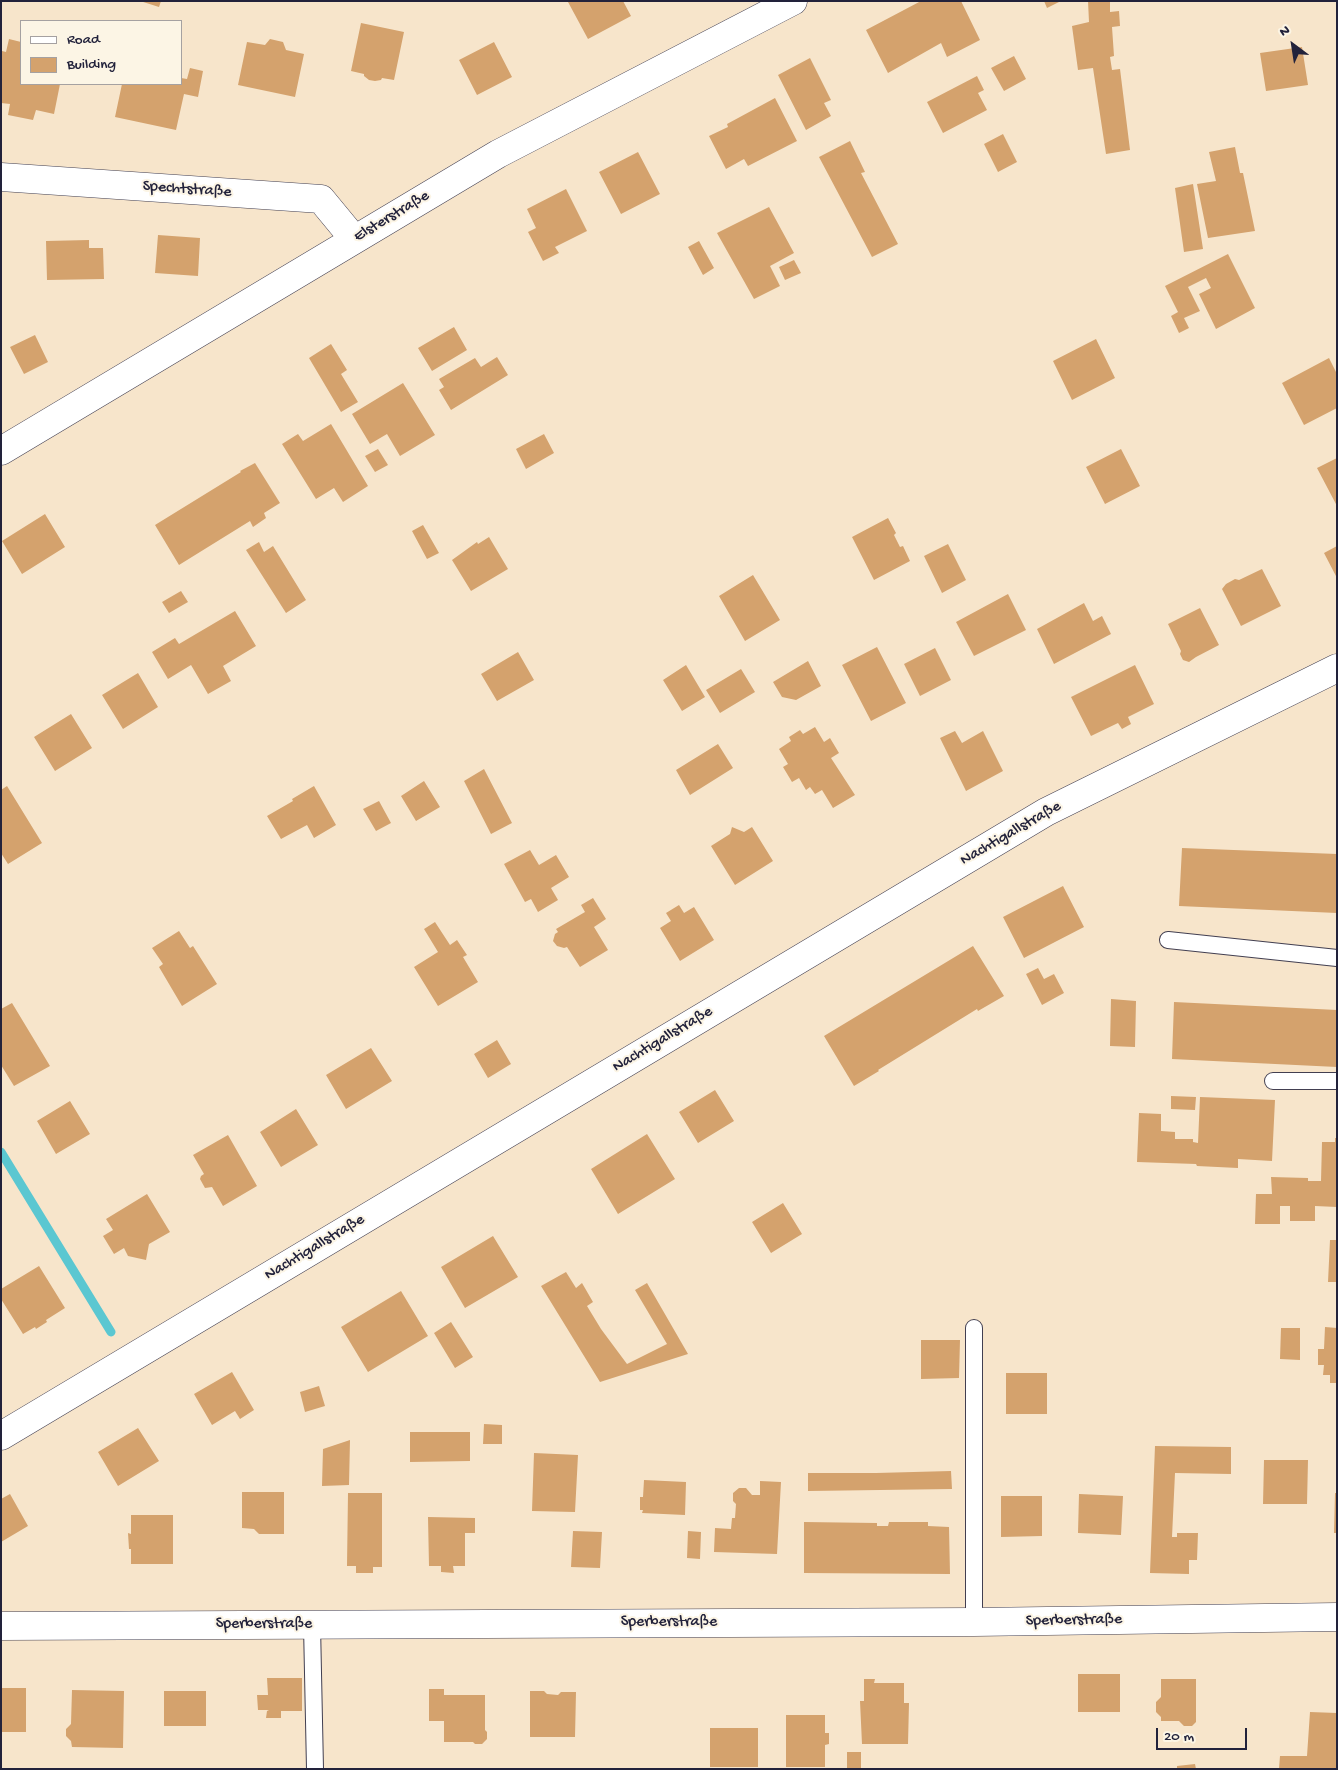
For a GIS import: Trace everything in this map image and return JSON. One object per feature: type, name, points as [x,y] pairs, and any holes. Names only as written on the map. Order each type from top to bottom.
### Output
[{"type":"street","name":"Elsterstraße","points":[[1,451],[498,154],[793,1]]},
{"type":"street","name":"Spechtstraße","points":[[1,177],[321,199],[354,239]]},
{"type":"street","name":"Nachtigallstraße","points":[[1,1436],[1046,812],[1337,668]]},
{"type":"street","name":"Sperberstraße","points":[[1,1626],[974,1622],[1337,1616]]},
{"type":"lane","points":[[1168,940],[1337,958]]},
{"type":"lane","points":[[1272,1081],[1337,1081]]},
{"type":"lane","points":[[974,1328],[974,1622]]},
{"type":"lane","points":[[312,1624],[315,1769]]},
{"type":"building","points":[[140,1],[161,1],[159,7]]},
{"type":"building","points":[[623,1],[631,16],[588,39],[568,2]]},
{"type":"building","points":[[921,1],[961,1],[980,40],[947,57],[941,43],[888,73],[866,30]]},
{"type":"building","points":[[1044,1],[1061,1],[1047,8]]},
{"type":"building","points":[[1088,1],[1110,1],[1110,12],[1119,11],[1120,26],[1112,27],[1114,56],[1110,57],[1112,70],[1120,69],[1130,150],[1106,154],[1093,68],[1078,70],[1072,26],[1089,22]]},
{"type":"building","points":[[361,23],[404,32],[394,80],[382,78],[375,81],[369,80],[364,74],[351,71]]},
{"type":"building","points":[[9,39],[20,42],[20,85],[60,85],[54,114],[36,110],[33,120],[8,115],[10,104],[1,103],[1,56],[2,51],[6,52]]},
{"type":"building","points":[[270,39],[283,42],[286,50],[304,54],[295,97],[238,85],[247,42],[265,45]]},
{"type":"building","points":[[494,42],[512,77],[477,95],[459,60]]},
{"type":"building","points":[[1302,47],[1308,85],[1266,91],[1260,53]]},
{"type":"building","points":[[1014,56],[1026,79],[1004,91],[991,68]]},
{"type":"building","points":[[810,58],[831,100],[824,103],[831,116],[806,130],[778,75]]},
{"type":"building","points":[[190,68],[203,71],[198,97],[184,94],[176,130],[115,117],[122,85],[182,85],[182,78],[187,79]]},
{"type":"building","points":[[977,76],[984,90],[978,93],[987,110],[943,133],[927,102]]},
{"type":"building","points":[[775,98],[797,141],[748,166],[744,159],[726,169],[709,136],[728,127],[727,124]]},
{"type":"building","points":[[1003,134],[1017,162],[998,172],[984,144]]},
{"type":"building","points":[[850,141],[865,172],[861,173],[898,244],[872,257],[819,157]]},
{"type":"building","points":[[1235,147],[1240,173],[1243,173],[1255,231],[1208,238],[1197,184],[1216,181],[1209,152]]},
{"type":"building","points":[[638,152],[660,194],[621,214],[599,172]]},
{"type":"building","points":[[1193,184],[1203,249],[1184,252],[1175,188]]},
{"type":"building","points":[[566,189],[587,231],[555,247],[559,253],[543,261],[528,232],[536,228],[527,209]]},
{"type":"building","points":[[769,207],[794,253],[770,266],[780,286],[754,299],[717,233]]},
{"type":"building","points":[[158,235],[200,238],[198,276],[155,273]]},
{"type":"building","points":[[89,240],[89,248],[103,248],[104,279],[47,280],[46,241]]},
{"type":"building","points":[[699,241],[714,268],[703,275],[688,247]]},
{"type":"building","points":[[1228,254],[1255,308],[1216,329],[1199,294],[1211,288],[1206,278],[1188,287],[1200,311],[1184,318],[1189,328],[1179,333],[1171,316],[1178,312],[1165,286]]},
{"type":"building","points":[[794,260],[801,273],[785,280],[779,267]]},
{"type":"building","points":[[454,327],[467,350],[432,371],[418,348]]},
{"type":"building","points":[[35,335],[48,362],[24,374],[10,347]]},
{"type":"building","points":[[1096,339],[1115,378],[1072,400],[1053,361]]},
{"type":"building","points":[[331,344],[347,370],[341,374],[358,402],[341,412],[309,358]]},
{"type":"building","points":[[497,357],[508,375],[451,410],[439,390],[444,387],[439,379],[475,358],[481,367]]},
{"type":"building","points":[[1329,358],[1337,374],[1337,408],[1304,425],[1282,383]]},
{"type":"building","points":[[403,383],[435,435],[400,456],[387,434],[370,444],[352,414]]},
{"type":"building","points":[[331,424],[368,486],[343,502],[334,488],[316,499],[282,444],[298,434],[303,441]]},
{"type":"building","points":[[544,434],[554,453],[526,469],[516,449]]},
{"type":"building","points":[[378,449],[388,465],[375,472],[365,456]]},
{"type":"building","points":[[1121,449],[1140,486],[1105,504],[1086,467]]},
{"type":"building","points":[[1337,458],[1337,506],[1317,468]]},
{"type":"building","points":[[255,463],[280,503],[264,513],[266,518],[253,527],[250,521],[179,565],[155,525]]},
{"type":"building","points":[[45,514],[65,547],[22,574],[2,541]]},
{"type":"building","points":[[888,518],[896,533],[894,535],[900,547],[903,546],[910,561],[874,580],[852,537]]},
{"type":"building","points":[[423,525],[439,553],[427,559],[412,531]]},
{"type":"building","points":[[489,537],[508,569],[471,591],[452,560],[477,542],[478,544]]},
{"type":"building","points":[[259,542],[264,552],[273,546],[306,600],[286,613],[246,550]]},
{"type":"building","points":[[948,544],[966,580],[942,593],[924,556]]},
{"type":"building","points":[[1337,546],[1337,578],[1324,553]]},
{"type":"building","points":[[1262,569],[1281,606],[1241,626],[1222,589],[1226,584],[1235,579],[1239,580]]},
{"type":"building","points":[[753,575],[780,620],[745,641],[719,596]]},
{"type":"building","points":[[181,591],[188,602],[169,613],[162,602]]},
{"type":"building","points":[[1008,594],[1026,630],[974,656],[956,622]]},
{"type":"building","points":[[1084,603],[1093,621],[1102,616],[1111,634],[1054,664],[1037,629]]},
{"type":"building","points":[[1200,608],[1219,645],[1189,662],[1183,660],[1180,654],[1181,651],[1168,624]]},
{"type":"building","points":[[235,611],[256,646],[223,666],[231,681],[208,694],[191,665],[168,679],[152,652],[175,638],[179,644]]},
{"type":"building","points":[[877,647],[906,703],[871,721],[842,665]]},
{"type":"building","points":[[935,648],[951,680],[920,696],[904,664]]},
{"type":"building","points":[[518,652],[534,680],[497,701],[481,674]]},
{"type":"building","points":[[808,661],[821,686],[796,700],[782,697],[773,682]]},
{"type":"building","points":[[686,665],[705,697],[682,711],[663,680]]},
{"type":"building","points":[[1135,665],[1154,704],[1128,717],[1131,724],[1122,729],[1118,723],[1091,736],[1071,697]]},
{"type":"building","points":[[741,669],[755,692],[720,713],[706,690]]},
{"type":"building","points":[[138,673],[158,707],[123,729],[102,695]]},
{"type":"building","points":[[71,714],[92,748],[55,771],[34,737]]},
{"type":"building","points":[[815,727],[824,742],[830,738],[839,753],[831,758],[855,795],[833,808],[822,790],[815,794],[810,787],[806,790],[799,778],[792,782],[783,767],[788,764],[779,749],[791,741],[789,737],[800,730],[803,734]]},
{"type":"building","points":[[955,731],[962,743],[983,731],[1003,771],[966,791],[940,738]]},
{"type":"building","points":[[718,744],[733,768],[690,795],[676,770]]},
{"type":"building","points":[[484,769],[512,823],[491,834],[464,781]]},
{"type":"building","points":[[424,781],[440,807],[416,821],[401,796]]},
{"type":"building","points":[[7,786],[42,843],[8,864],[1,853],[1,790]]},
{"type":"building","points":[[314,786],[336,825],[314,838],[307,825],[281,839],[267,816]]},
{"type":"building","points":[[379,801],[391,823],[376,831],[363,809]]},
{"type":"building","points":[[732,827],[744,832],[752,827],[773,861],[735,885],[711,846],[730,834]]},
{"type":"building","points":[[1182,848],[1337,854],[1337,913],[1179,906]]},
{"type":"building","points":[[530,850],[539,865],[556,855],[569,877],[551,888],[558,900],[538,912],[531,899],[525,902],[504,864]]},
{"type":"building","points":[[1063,886],[1084,927],[1024,958],[1003,917]]},
{"type":"building","points":[[593,898],[606,919],[594,927],[608,950],[580,967],[567,947],[557,946],[553,941],[555,934],[558,932],[556,929],[585,912],[581,905]]},
{"type":"building","points":[[679,905],[684,913],[694,907],[714,940],[680,961],[660,928],[671,921],[666,913]]},
{"type":"building","points":[[435,922],[450,945],[457,940],[467,955],[463,957],[478,982],[438,1006],[414,967],[438,952],[424,929]]},
{"type":"building","points":[[179,931],[190,948],[193,946],[217,984],[182,1006],[159,967],[163,964],[152,948]]},
{"type":"building","points":[[973,946],[1004,996],[978,1011],[977,1009],[854,1086],[824,1036]]},
{"type":"building","points":[[1038,968],[1044,979],[1054,974],[1064,993],[1042,1005],[1026,974]]},
{"type":"building","points":[[1111,999],[1136,1001],[1135,1047],[1110,1046]]},
{"type":"building","points":[[1174,1002],[1337,1010],[1337,1067],[1172,1059]]},
{"type":"building","points":[[12,1003],[50,1066],[14,1086],[1,1065],[1,1009]]},
{"type":"building","points":[[497,1040],[511,1064],[488,1078],[474,1054]]},
{"type":"building","points":[[371,1048],[392,1081],[346,1109],[326,1075]]},
{"type":"building","points":[[715,1090],[734,1121],[698,1143],[679,1112]]},
{"type":"building","points":[[1171,1096],[1196,1097],[1195,1110],[1171,1109]]},
{"type":"building","points":[[1200,1097],[1275,1100],[1272,1161],[1238,1159],[1238,1168],[1197,1166],[1196,1164],[1137,1162],[1139,1113],[1161,1114],[1161,1131],[1175,1132],[1175,1139],[1193,1139],[1193,1142],[1198,1143]]},
{"type":"building","points":[[70,1101],[90,1134],[56,1154],[37,1121]]},
{"type":"building","points":[[296,1109],[318,1145],[281,1167],[260,1132]]},
{"type":"building","points":[[647,1134],[675,1179],[618,1214],[591,1169]]},
{"type":"building","points":[[228,1135],[257,1186],[223,1206],[212,1187],[205,1188],[200,1179],[204,1174],[193,1155]]},
{"type":"building","points":[[1335,1138],[1337,1138],[1337,1207],[1315,1206],[1315,1221],[1290,1221],[1290,1206],[1280,1206],[1280,1224],[1255,1224],[1256,1194],[1272,1194],[1271,1177],[1308,1178],[1308,1181],[1321,1181],[1322,1142],[1335,1142]]},
{"type":"building","points":[[147,1194],[170,1232],[149,1244],[146,1260],[128,1256],[124,1248],[114,1254],[103,1236],[113,1230],[106,1219]]},
{"type":"building","points":[[783,1203],[802,1234],[771,1253],[752,1222]]},
{"type":"building","points":[[493,1236],[518,1277],[465,1308],[441,1267]]},
{"type":"building","points":[[1330,1240],[1337,1240],[1337,1282],[1328,1282]]},
{"type":"building","points":[[39,1266],[65,1308],[36,1329],[35,1327],[23,1334],[1,1299],[1,1289]]},
{"type":"building","points":[[566,1272],[576,1288],[582,1283],[593,1302],[587,1306],[601,1329],[627,1364],[667,1344],[635,1290],[647,1283],[688,1354],[600,1382],[541,1286]]},
{"type":"building","points":[[401,1291],[428,1336],[368,1372],[341,1327]]},
{"type":"building","points":[[451,1322],[473,1357],[455,1368],[434,1333]]},
{"type":"building","points":[[1325,1327],[1337,1328],[1337,1383],[1330,1383],[1330,1375],[1323,1375],[1324,1365],[1318,1365],[1318,1349],[1324,1349]]},
{"type":"building","points":[[1281,1328],[1300,1328],[1300,1360],[1280,1359]]},
{"type":"building","points":[[921,1340],[960,1340],[959,1378],[921,1379]]},
{"type":"building","points":[[232,1372],[254,1410],[240,1419],[235,1411],[212,1425],[194,1394]]},
{"type":"building","points":[[1006,1373],[1047,1373],[1047,1414],[1006,1414]]},
{"type":"building","points":[[319,1386],[325,1406],[305,1412],[300,1392]]},
{"type":"building","points":[[484,1424],[502,1425],[502,1444],[483,1444]]},
{"type":"building","points":[[138,1428],[159,1461],[118,1486],[98,1452]]},
{"type":"building","points":[[410,1432],[470,1432],[470,1461],[410,1462]]},
{"type":"building","points":[[350,1440],[349,1485],[322,1486],[323,1449]]},
{"type":"building","points":[[1155,1446],[1231,1447],[1231,1474],[1175,1473],[1172,1537],[1177,1537],[1177,1533],[1198,1533],[1197,1560],[1189,1560],[1189,1574],[1150,1573]]},
{"type":"building","points":[[534,1453],[578,1455],[575,1512],[532,1511]]},
{"type":"building","points":[[1264,1460],[1308,1460],[1307,1504],[1263,1504]]},
{"type":"building","points":[[951,1471],[952,1489],[808,1491],[808,1473]]},
{"type":"building","points":[[644,1480],[686,1482],[685,1515],[642,1513],[643,1510],[640,1510],[640,1497],[643,1497]]},
{"type":"building","points":[[760,1481],[781,1482],[777,1554],[714,1552],[715,1528],[731,1529],[732,1518],[735,1518],[736,1504],[733,1501],[733,1493],[739,1488],[746,1488],[752,1495],[760,1495]]},
{"type":"building","points":[[242,1492],[284,1492],[284,1534],[259,1534],[254,1529],[242,1528]]},
{"type":"building","points":[[348,1493],[382,1493],[382,1567],[373,1567],[373,1573],[356,1573],[356,1566],[347,1566]]},
{"type":"building","points":[[1335,1493],[1337,1493],[1337,1533],[1334,1533]]},
{"type":"building","points":[[10,1494],[28,1526],[1,1542],[1,1499]]},
{"type":"building","points":[[1079,1494],[1123,1496],[1121,1535],[1078,1533]]},
{"type":"building","points":[[1001,1496],[1042,1496],[1042,1536],[1001,1537]]},
{"type":"building","points":[[131,1515],[173,1515],[173,1564],[131,1564],[128,1533],[131,1534]]},
{"type":"building","points":[[428,1517],[475,1518],[475,1533],[465,1533],[465,1566],[453,1566],[454,1573],[441,1572],[441,1566],[429,1566]]},
{"type":"building","points":[[804,1522],[877,1523],[877,1526],[888,1526],[889,1522],[928,1522],[928,1526],[949,1527],[950,1574],[804,1573]]},
{"type":"building","points":[[573,1531],[602,1532],[600,1568],[571,1567]]},
{"type":"building","points":[[688,1531],[701,1532],[700,1559],[687,1558]]},
{"type":"building","points":[[1078,1674],[1120,1674],[1120,1712],[1078,1712]]},
{"type":"building","points":[[267,1678],[302,1678],[302,1711],[281,1711],[281,1718],[266,1718],[267,1711],[269,1710],[258,1710],[257,1695],[268,1695]]},
{"type":"building","points":[[864,1679],[875,1679],[874,1683],[904,1683],[904,1703],[909,1703],[908,1744],[862,1744],[860,1701],[864,1701]]},
{"type":"building","points":[[1161,1679],[1196,1679],[1196,1722],[1192,1726],[1184,1726],[1179,1721],[1161,1721],[1161,1717],[1156,1712],[1156,1702],[1161,1697]]},
{"type":"building","points":[[1,1688],[26,1688],[26,1732],[1,1732]]},
{"type":"building","points":[[429,1689],[444,1689],[444,1695],[485,1695],[485,1730],[487,1732],[487,1739],[482,1744],[475,1744],[473,1742],[444,1742],[444,1721],[429,1721]]},
{"type":"building","points":[[72,1690],[124,1691],[123,1748],[72,1747],[71,1741],[66,1736],[66,1729],[71,1724]]},
{"type":"building","points":[[164,1691],[206,1691],[206,1726],[164,1726]]},
{"type":"building","points":[[530,1691],[544,1691],[547,1694],[558,1695],[561,1692],[576,1692],[575,1737],[530,1737]]},
{"type":"building","points":[[1310,1712],[1337,1713],[1337,1769],[1279,1769],[1280,1756],[1307,1756]]},
{"type":"building","points":[[786,1715],[825,1715],[825,1733],[829,1733],[829,1744],[825,1745],[825,1767],[786,1767]]},
{"type":"building","points":[[710,1728],[758,1728],[758,1767],[710,1767]]},
{"type":"building","points":[[847,1752],[861,1752],[861,1769],[847,1769]]},
{"type":"building","points":[[1195,1764],[1196,1769],[1177,1769],[1177,1766]]},
{"type":"waterway","points":[[1,1152],[111,1332]]}]
